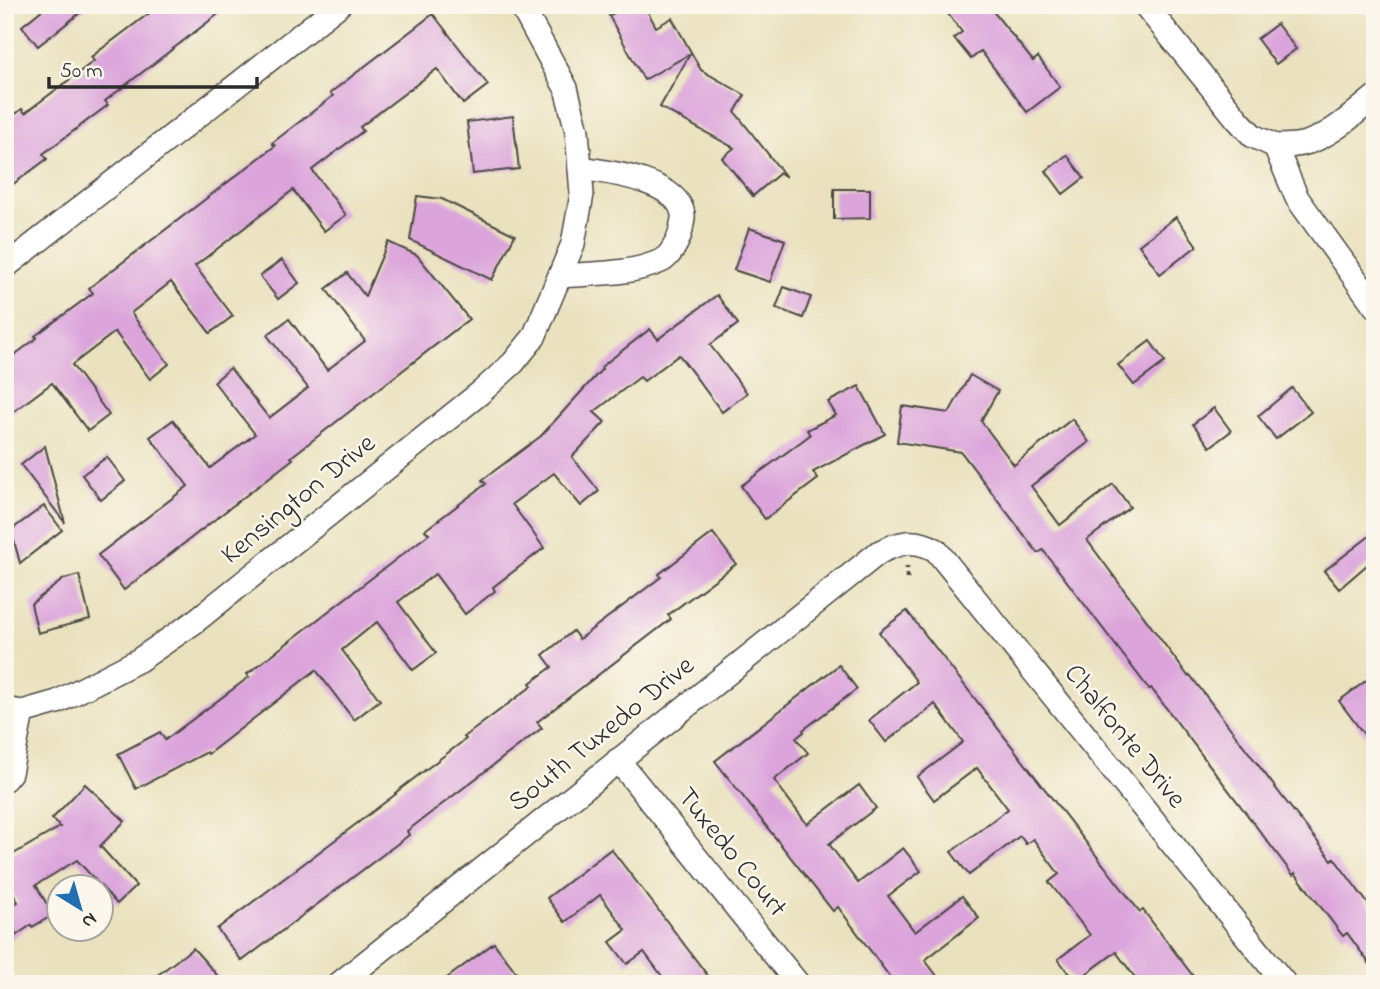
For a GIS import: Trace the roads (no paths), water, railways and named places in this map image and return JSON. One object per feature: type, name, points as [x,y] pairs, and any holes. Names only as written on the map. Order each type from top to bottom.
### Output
[{"type":"street","points":[[5,267],[339,5]]},
{"type":"street","points":[[521,5],[566,88],[577,131],[580,168],[625,175],[651,184],[672,195],[683,214],[680,237],[665,260],[628,271],[561,276]]},
{"type":"street","points":[[1145,5],[1238,120],[1253,136],[1275,146],[1310,142],[1375,97]]},
{"type":"street","points":[[1275,146],[1297,198],[1375,306]]},
{"type":"street","name":"Kensington Drive","points":[[14,710],[57,702],[139,660],[193,623],[480,393],[513,363],[534,337],[573,244],[582,194],[580,168]]},
{"type":"street","name":"South Tuxedo Drive","points":[[338,984],[878,553],[908,542]]},
{"type":"street","name":"Chalfonte Drive","points":[[908,542],[924,543],[936,550],[1285,984]]},
{"type":"street","points":[[5,779],[10,773],[14,710]]},
{"type":"street","name":"Tuxedo Court","points":[[618,760],[798,984]]}]
